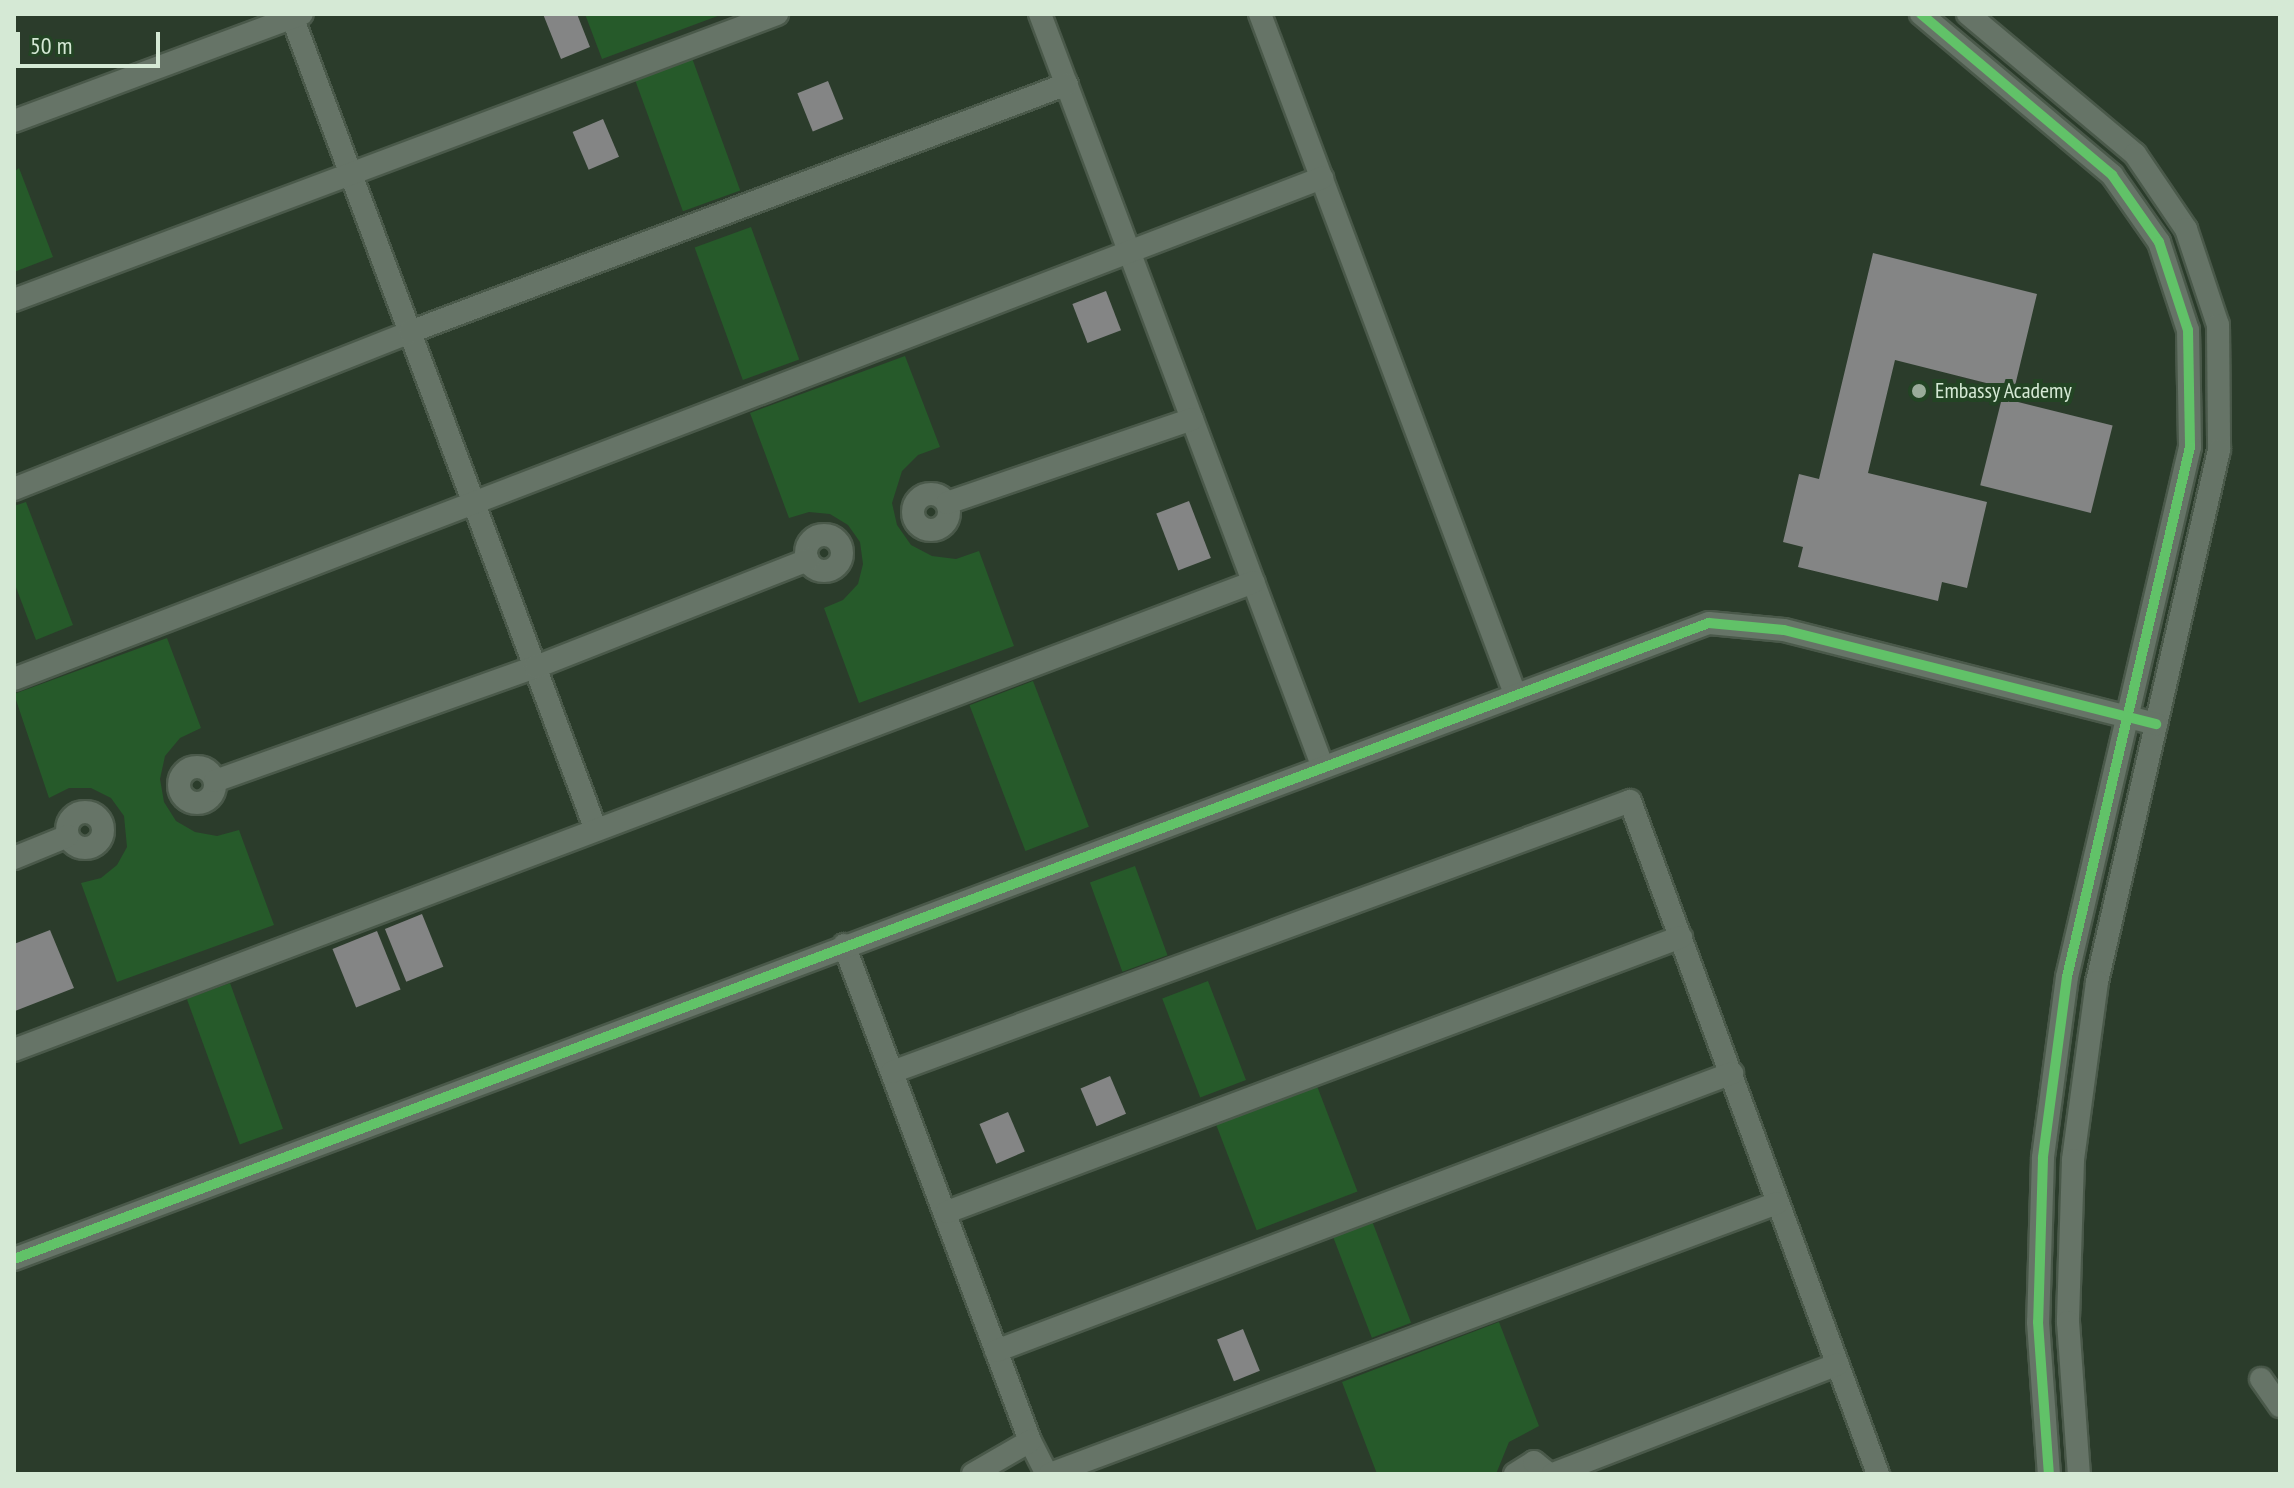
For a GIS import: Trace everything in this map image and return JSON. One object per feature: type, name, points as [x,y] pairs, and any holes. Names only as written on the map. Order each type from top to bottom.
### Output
[{"type":"street","points":[[14,300],[777,14]]},
{"type":"street","points":[[1040,14],[1322,765]]},
{"type":"street","points":[[1260,14],[1515,694]]},
{"type":"street","points":[[1921,14],[2112,175],[2159,242],[2188,330],[2190,447],[2067,977],[2043,1158],[2038,1322],[2049,1474]]},
{"type":"street","points":[[1968,14],[2135,154],[2186,229],[2218,325],[2219,450],[2097,982],[2073,1160],[2068,1322],[2079,1474]]},
{"type":"street","points":[[14,121],[295,15],[351,175],[596,830]]},
{"type":"street","points":[[14,489],[410,332],[1067,84]]},
{"type":"street","points":[[14,679],[1131,255],[1322,178]]},
{"type":"street","points":[[947,503],[1192,419]]},
{"type":"street","points":[[215,781],[536,667],[808,560]]},
{"type":"street","points":[[14,1050],[1254,582]]},
{"type":"street","points":[[14,1259],[1322,765],[1709,623],[1784,630],[2156,724]]},
{"type":"street","points":[[892,1072],[1630,801],[1878,1474]]},
{"type":"street","points":[[14,858],[68,836]]},
{"type":"street","points":[[947,1212],[1681,937]]},
{"type":"street","points":[[844,945],[947,1212],[1030,1441],[1049,1474],[1777,1203]]},
{"type":"street","points":[[996,1351],[1732,1073]]},
{"type":"street","points":[[1515,1474],[1534,1462],[1551,1474],[1838,1364]]},
{"type":"street","points":[[2261,1379],[2280,1406]]},
{"type":"street","points":[[973,1474],[1030,1441]]},
{"type":"green space","points":[[585,14],[723,14],[602,59]]},
{"type":"green space","points":[[692,58],[740,190],[683,211],[635,79]]},
{"type":"green space","points":[[19,168],[53,257],[14,272],[14,172]]},
{"type":"green space","points":[[751,227],[799,359],[743,380],[695,248]]},
{"type":"green space","points":[[905,356],[940,447],[918,455],[902,471],[892,503],[897,525],[911,545],[932,556],[956,559],[979,551],[1014,646],[859,703],[824,608],[843,600],[858,584],[863,564],[860,542],[848,525],[830,514],[809,512],[789,518],[750,413]]},
{"type":"green space","points":[[26,502],[73,625],[36,640],[14,582],[14,506]]},
{"type":"green space","points":[[167,638],[201,728],[180,738],[165,756],[160,779],[164,802],[176,821],[195,832],[217,836],[239,830],[274,925],[117,982],[81,883],[101,878],[117,865],[127,847],[124,816],[111,798],[91,788],[69,788],[49,798],[14,694]]},
{"type":"green space","points":[[1033,681],[1089,827],[1025,851],[970,705]]},
{"type":"green space","points":[[1135,866],[1167,955],[1122,972],[1090,882]]},
{"type":"green space","points":[[1208,981],[1246,1080],[1200,1098],[1162,999]]},
{"type":"green space","points":[[230,983],[283,1129],[240,1144],[187,999]]},
{"type":"green space","points":[[1317,1086],[1357,1191],[1257,1230],[1216,1125]]},
{"type":"green space","points":[[1372,1221],[1411,1323],[1372,1338],[1333,1236]]},
{"type":"green space","points":[[1499,1322],[1539,1426],[1509,1442],[1496,1474],[1377,1474],[1342,1382]]},
{"type":"building","points":[[543,14],[577,14],[590,47],[561,59]]},
{"type":"building","points":[[828,81],[843,119],[813,131],[797,93]]},
{"type":"building","points":[[603,119],[619,157],[589,170],[573,132]]},
{"type":"building","points":[[1873,253],[2037,294],[2014,390],[1895,360],[1868,473],[1987,502],[1967,588],[1942,582],[1938,601],[1798,567],[1803,547],[1783,542],[1799,474],[1819,479]]},
{"type":"building","points":[[1106,291],[1121,330],[1087,343],[1072,304]]},
{"type":"building","points":[[2002,398],[2113,426],[2091,513],[1980,485]]},
{"type":"building","points":[[1189,501],[1211,558],[1178,570],[1156,514]]},
{"type":"building","points":[[422,914],[443,967],[406,982],[385,929]]},
{"type":"building","points":[[50,930],[74,988],[15,1011],[14,944]]},
{"type":"building","points":[[377,931],[401,989],[356,1007],[332,949]]},
{"type":"building","points":[[1110,1076],[1126,1114],[1097,1126],[1081,1089]]},
{"type":"building","points":[[1008,1112],[1025,1152],[996,1164],[979,1124]]},
{"type":"building","points":[[1243,1329],[1260,1371],[1234,1381],[1217,1339]]},
{"type":"cycle path","points":[[1921,14],[2112,175],[2159,242],[2188,330],[2190,447],[2067,977],[2043,1158],[2038,1322],[2049,1474]]},
{"type":"cycle path","points":[[14,1259],[1709,623],[1784,630],[2156,724]]},
{"type":"place","name":"Embassy Academy","points":[[1919,391]]}]
